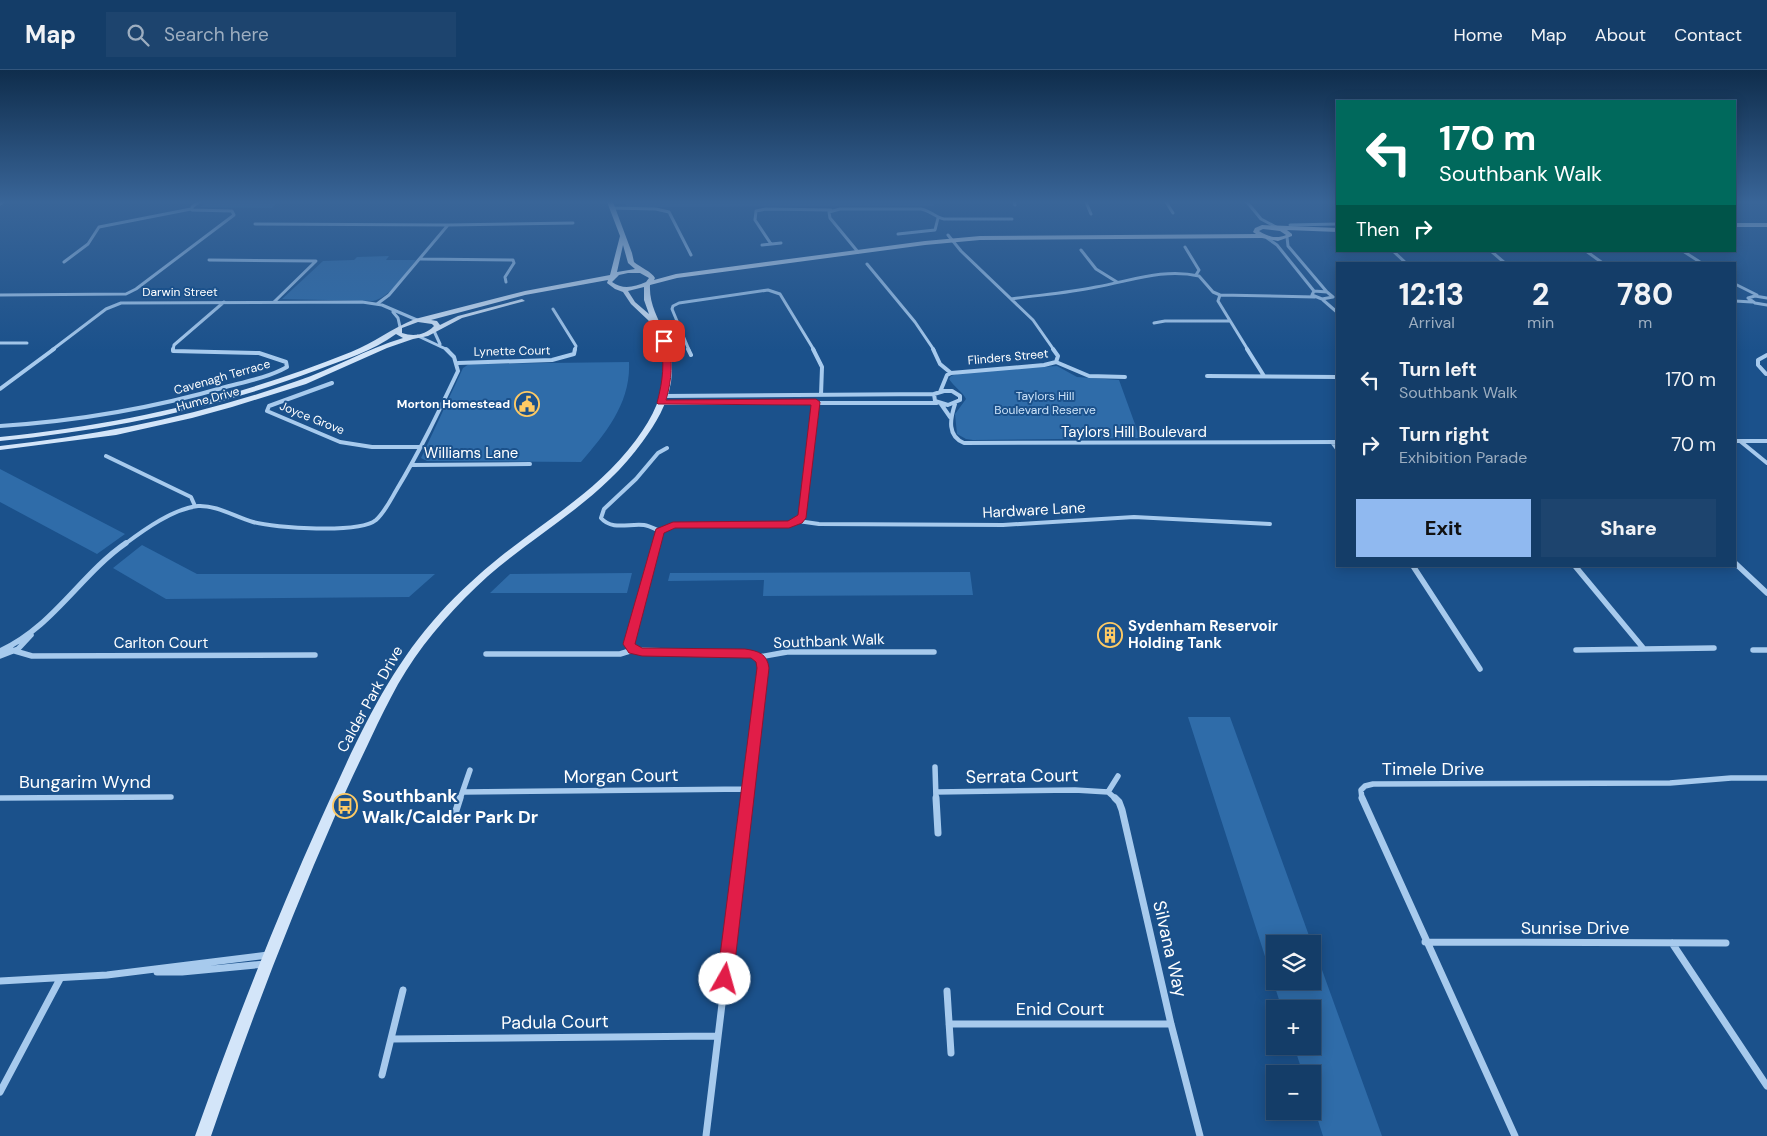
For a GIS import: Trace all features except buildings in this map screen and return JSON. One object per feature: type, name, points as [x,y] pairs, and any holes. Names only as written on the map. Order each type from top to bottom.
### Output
[{"type":"street","points":[[64,262],[78,252]]},
{"type":"street","points":[[0,295],[126,294],[183,252]]},
{"type":"street","points":[[377,304],[389,295],[427,252]]},
{"type":"street","points":[[612,277],[618,252]]},
{"type":"street","points":[[628,252],[631,263],[643,272]]},
{"type":"street","points":[[419,320],[525,293],[612,277],[623,272],[663,272],[833,252]]},
{"type":"street","points":[[435,330],[460,317],[554,293],[602,287],[631,289],[676,276],[838,252]]},
{"type":"street","name":"Flinders Street","points":[[940,392],[947,375],[951,373],[1044,365],[1056,362],[1058,356],[1033,320],[964,252]]},
{"type":"street","points":[[1082,252],[1088,262],[1104,276],[1117,282]]},
{"type":"street","points":[[1188,252],[1199,270],[1196,275]]},
{"type":"street","points":[[1283,252],[1314,294],[1336,311]]},
{"type":"street","points":[[1293,252],[1326,292],[1334,296]]},
{"type":"street","points":[[1394,252],[1404,262]]},
{"type":"street","points":[[1492,252],[1504,262]]},
{"type":"street","points":[[1587,252],[1601,262]]},
{"type":"street","points":[[1685,252],[1700,262]]},
{"type":"street","points":[[209,260],[316,261],[274,302]]},
{"type":"street","points":[[421,260],[513,260],[514,263],[504,277],[506,282]]},
{"type":"street","points":[[868,264],[924,334],[934,350],[940,366],[951,373]]},
{"type":"street","name":"Calder Park Drive","points":[[203,1136],[268,959],[319,834],[344,780],[405,664],[456,602],[485,574],[562,518],[607,480],[627,459],[654,420],[663,399],[668,376],[668,357],[664,341],[645,299],[648,284],[652,278],[643,272]]},
{"type":"street","points":[[1011,299],[1117,282],[1152,274],[1196,275],[1204,279],[1213,292],[1220,294],[1293,295],[1326,292]]},
{"type":"street","name":"Calder Park Drive","points":[[612,277],[609,282],[625,291],[633,303],[657,326]]},
{"type":"street","points":[[1736,285],[1758,296],[1767,298]]},
{"type":"street","points":[[1741,288],[1754,303]]},
{"type":"street","points":[[691,355],[672,309],[673,306],[679,303],[768,290],[776,291],[780,294],[818,356],[822,367],[820,395]]},
{"type":"street","points":[[1220,294],[1218,301],[1264,376]]},
{"type":"street","points":[[1322,299],[1334,296]]},
{"type":"street","points":[[1333,307],[1334,296]]},
{"type":"street","points":[[1736,301],[1758,296]]},
{"type":"street","points":[[1736,301],[1766,306]]},
{"type":"street","name":"Cavenagh Terrace","points":[[0,426],[72,419],[143,408],[223,388],[287,367],[286,362],[280,359],[259,353],[173,351],[174,345],[224,302]]},
{"type":"street","name":"Darwin Street","points":[[0,389],[112,306],[126,303],[362,302],[387,307],[419,320]]},
{"type":"street","points":[[0,656],[14,652],[27,641],[34,630],[109,555],[149,528],[196,506],[206,505],[254,522],[287,527],[358,527],[370,524],[380,517],[412,465],[458,371],[458,363],[454,354],[440,344],[399,334],[398,318],[387,307]]},
{"type":"street","name":"Lynette Court","points":[[458,363],[473,360],[546,361],[569,358],[574,354],[576,346],[553,309]]},
{"type":"street","points":[[419,320],[435,322],[437,324],[435,330],[440,344]]},
{"type":"street","name":"Hume Drive","points":[[0,439],[78,430],[132,421],[222,400],[290,379],[330,363],[419,320]]},
{"type":"street","points":[[1154,323],[1165,321],[1230,320]]},
{"type":"street","name":"Hume Drive","points":[[0,448],[103,435],[225,407],[305,381],[382,346],[435,330]]},
{"type":"street","points":[[0,343],[27,343]]},
{"type":"street","points":[[1766,374],[1758,365],[1758,360],[1767,355]]},
{"type":"street","points":[[1056,362],[1079,375],[1125,377]]},
{"type":"street","points":[[1207,376],[1336,377]]},
{"type":"street","points":[[946,381],[952,392]]},
{"type":"street","name":"Joyce Grove","points":[[332,383],[269,406],[267,411],[340,442],[372,447],[421,447]]},
{"type":"street","points":[[663,399],[934,394],[952,392],[958,394],[961,398],[955,404],[950,417]]},
{"type":"street","name":"Taylors Hill Boulevard","points":[[934,394],[933,399],[939,403],[950,417],[953,439],[964,444],[1335,442]]},
{"type":"street","points":[[663,399],[955,404]]},
{"type":"street","points":[[798,521],[803,516],[816,402]]},
{"type":"street","points":[[1737,441],[1767,441]]},
{"type":"street","points":[[1737,441],[1767,463]]},
{"type":"street","points":[[633,650],[629,644],[660,531],[640,525],[609,525],[600,518],[604,509],[636,479],[658,453],[667,448]]},
{"type":"street","points":[[106,456],[191,497],[196,506]]},
{"type":"street","name":"Williams Lane","points":[[412,465],[530,464]]},
{"type":"street","name":"Hardware Lane","points":[[660,531],[673,525],[789,525],[798,521],[818,524],[1003,525],[1147,517],[1270,524]]},
{"type":"street","points":[[1736,563],[1767,593]]},
{"type":"street","points":[[1414,567],[1480,669]]},
{"type":"street","points":[[1576,567],[1644,649]]},
{"type":"street","points":[[0,651],[8,648],[34,630]]},
{"type":"street","name":"Carlton Court","points":[[8,648],[14,652],[32,656],[315,655]]},
{"type":"street","points":[[1576,650],[1714,648]]},
{"type":"street","name":"Southbank Walk","points":[[486,654],[620,654],[633,650],[745,653],[759,657],[787,652],[934,652]]},
{"type":"street","points":[[1753,650],[1767,650]]},
{"type":"street","points":[[706,1136],[763,668],[759,657]]},
{"type":"street","points":[[935,767],[938,833]]},
{"type":"street","points":[[454,818],[470,770]]},
{"type":"street","points":[[1108,792],[1118,776]]},
{"type":"street","name":"Timele Drive","points":[[1515,1136],[1362,802],[1361,790],[1373,784],[1670,783],[1731,778],[1767,778]]},
{"type":"street","name":"Morgan Court","points":[[463,792],[749,789]]},
{"type":"street","name":"Serrata Court","points":[[936,792],[1075,790],[1108,792]]},
{"type":"street","name":"Silvana Way","points":[[1108,792],[1119,802],[1122,810],[1171,1024],[1200,1136]]},
{"type":"street","name":"Bungarim Wynd","points":[[0,798],[171,797]]},
{"type":"street","name":"Sunrise Drive","points":[[1425,942],[1726,943]]},
{"type":"street","points":[[1672,943],[1767,1086]]},
{"type":"street","points":[[0,982],[141,972],[182,972],[268,959]]},
{"type":"street","points":[[0,1092],[60,979]]},
{"type":"street","points":[[382,1075],[404,990]]},
{"type":"street","points":[[947,991],[951,1053]]},
{"type":"street","name":"Enid Court","points":[[949,1024],[1171,1024]]},
{"type":"street","name":"Padula Court","points":[[392,1039],[718,1036]]},
{"type":"green space","points":[[389,256],[386,260],[416,260],[392,290],[373,301],[282,299],[323,261]]},
{"type":"green space","points":[[629,362],[629,377],[621,404],[608,428],[581,462],[427,461],[421,458],[463,368],[469,364]]},
{"type":"green space","name":"Taylors Hill Boulevard Reserve","points":[[1057,366],[1077,377],[1119,380],[1140,438],[973,440],[966,439],[957,434],[955,414],[966,399],[949,379],[951,376],[963,372]]},
{"type":"green space","points":[[0,469],[125,534],[97,554],[0,502]]},
{"type":"green space","points":[[142,545],[197,574],[435,574],[409,597],[166,599],[113,568]]},
{"type":"green space","points":[[970,572],[973,595],[763,596],[764,580],[668,581],[670,573]]},
{"type":"green space","points":[[632,573],[627,593],[490,593],[510,574]]},
{"type":"green space","points":[[1188,717],[1230,717],[1309,935],[1266,935],[1266,959]]},
{"type":"green space","points":[[1321,967],[1382,1136],[1323,1136],[1318,1120],[1321,1120],[1321,1065],[1300,1065],[1297,1055],[1321,1055],[1321,1000],[1279,1000],[1276,990],[1321,990]]},
{"type":"place","name":"Morton Homestead","points":[[527,404]]},
{"type":"place","name":"Sydenham Reservoir Holding Tank","points":[[1110,635]]},
{"type":"place","name":"Southbank Walk/Calder Park Dr","points":[[345,806]]},
{"type":"route","points":[[664,341],[668,357],[668,376],[662,403],[816,402],[803,516],[798,521],[789,525],[673,525],[660,531],[629,644],[633,650],[642,652],[745,653],[755,655],[762,661],[763,668],[751,772],[725,979]]}]
